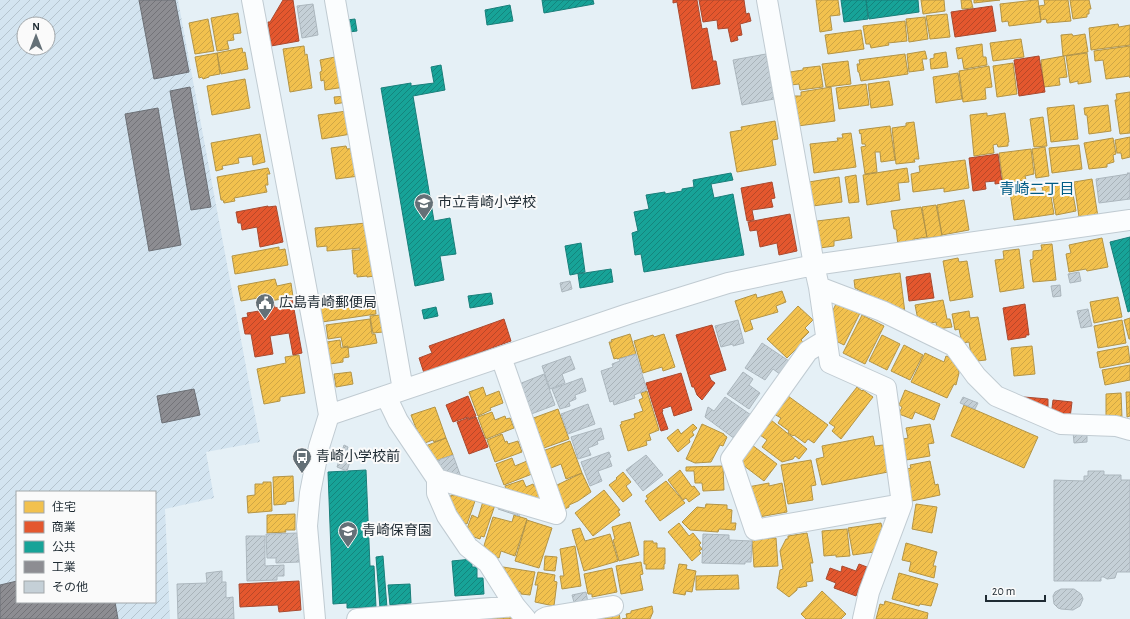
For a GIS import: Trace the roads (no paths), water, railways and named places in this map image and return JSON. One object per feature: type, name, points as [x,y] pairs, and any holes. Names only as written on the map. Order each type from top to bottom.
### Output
[{"type":"street","points":[[252,0],[329,415],[319,447],[310,493],[307,526],[315,619]]},
{"type":"street","points":[[335,0],[398,421],[437,479],[437,493],[447,516],[468,547],[488,562],[520,613]]},
{"type":"street","points":[[767,0],[819,287],[830,363],[886,388],[902,504],[869,592],[863,619]]},
{"type":"street","points":[[329,415],[628,314],[728,283],[814,265],[1130,220]]},
{"type":"street","points":[[819,287],[882,311],[954,346],[976,376],[996,396],[1061,424],[1116,426],[1130,430]]},
{"type":"street","points":[[826,340],[808,351],[731,459],[755,530],[902,504]]},
{"type":"street","points":[[437,479],[556,514],[500,357]]},
{"type":"street","points":[[543,619],[547,617],[613,606]]},
{"type":"street","points":[[357,619],[520,613]]},
{"type":"place","name":"市立青崎小学校","points":[[424,220]]},
{"type":"place","name":"広島青崎郵便局","points":[[265,320]]},
{"type":"place","name":"青崎小学校前","points":[[302,474]]},
{"type":"place","name":"青崎保育園","points":[[348,548]]},
{"type":"district","name":"青崎二丁目","points":[[1037,189]]}]
